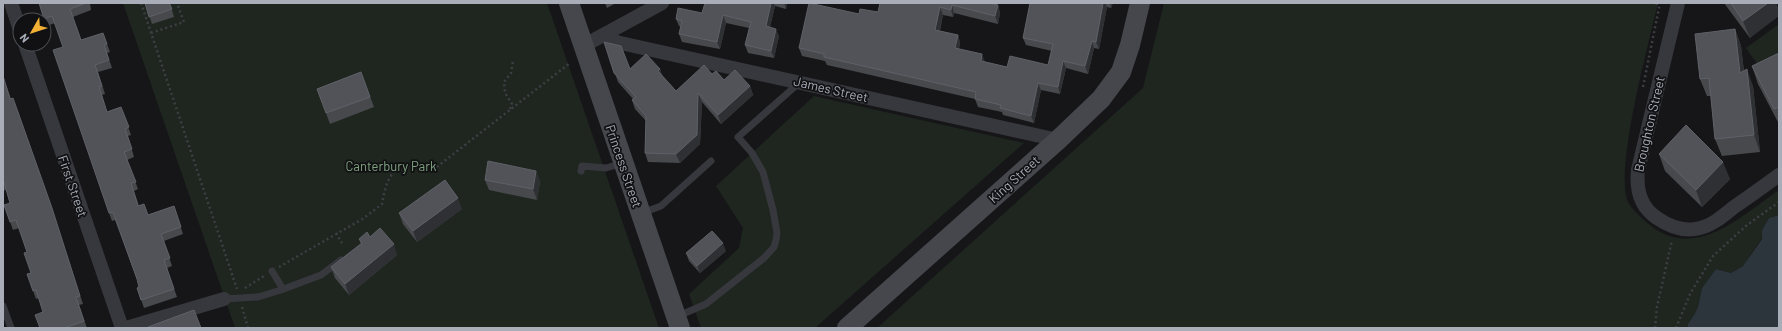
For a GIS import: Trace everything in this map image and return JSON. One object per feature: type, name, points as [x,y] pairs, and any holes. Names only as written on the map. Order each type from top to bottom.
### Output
[{"type":"main road","name":"Princess Street","points":[[569,3],[678,322]]},
{"type":"main road","name":"King Street","points":[[847,328],[1058,140],[1101,99],[1121,72],[1130,45],[1140,3]]},
{"type":"street","points":[[583,46],[662,3]]},
{"type":"street","name":"Broughton Street","points":[[1678,3],[1640,160],[1637,181],[1641,200],[1654,217],[1674,227],[1692,229],[1701,228],[1779,175]]},
{"type":"street","name":"James Street","points":[[606,34],[616,42],[1058,140]]},
{"type":"street","name":"First Street","points":[[28,52],[122,328]]},
{"type":"street","points":[[126,328],[224,299]]},
{"type":"lane","points":[[678,322],[706,304],[764,258],[774,247],[777,233],[773,210],[763,172],[752,153],[738,137],[799,82]]},
{"type":"lane","points":[[640,214],[661,206],[711,161]]},
{"type":"lane","points":[[581,171],[582,166],[606,168],[623,163]]},
{"type":"lane","points":[[224,299],[258,297],[283,289],[321,275],[349,255]]},
{"type":"lane","points":[[272,271],[283,289]]},
{"type":"lane","points":[[3,306],[11,328]]},
{"type":"path","points":[[141,3],[238,292],[336,233],[364,218],[382,204],[385,184],[390,176],[398,169],[413,164],[431,168],[438,166],[570,63]]},
{"type":"path","points":[[151,33],[184,22],[176,3]]},
{"type":"path","points":[[1641,95],[1660,3]]},
{"type":"path","points":[[510,110],[512,104],[504,89],[504,82],[511,73],[512,61]]},
{"type":"path","points":[[1676,328],[1690,294],[1713,256],[1747,225],[1779,202]]},
{"type":"path","points":[[1655,328],[1657,307],[1674,227]]},
{"type":"path","points":[[336,233],[342,243]]},
{"type":"path","points":[[240,298],[248,328]]},
{"type":"green space","name":"Canterbury Park","points":[[123,3],[547,3],[659,328],[235,328]]},
{"type":"green space","points":[[1164,3],[1658,3],[1634,106],[1629,136],[1625,186],[1628,202],[1638,215],[1651,226],[1668,236],[1685,239],[1702,237],[1734,222],[1779,190],[1779,215],[1769,218],[1762,230],[1762,238],[1743,266],[1731,273],[1716,269],[1702,288],[1698,307],[1688,324],[1688,328],[877,328],[1143,88]]},
{"type":"green space","points":[[1779,24],[1779,65],[1765,75],[1746,48]]},
{"type":"green space","points":[[814,96],[1024,143],[815,328],[701,328],[689,294],[739,248],[743,228],[716,186]]},
{"type":"shaded area","points":[[1779,215],[1779,328],[1688,328],[1688,324],[1698,307],[1702,288],[1716,269],[1731,273],[1743,266],[1762,239],[1762,230],[1769,218]]},
{"type":"building","points":[[39,3],[86,3],[70,9],[81,40],[103,33],[107,44],[104,45],[109,60],[95,65],[102,86],[99,87],[107,112],[121,107],[129,127],[125,129],[132,149],[124,152],[136,182],[131,183],[138,206],[144,204],[148,215],[174,206],[181,227],[161,234],[170,258],[164,260],[174,289],[141,300],[137,288],[139,287],[137,279],[113,212],[109,213],[53,50],[63,47],[52,12],[42,12]]},
{"type":"building","points":[[145,3],[169,3],[172,9],[149,17]]},
{"type":"building","points":[[705,3],[771,3],[766,26],[776,29],[771,51],[745,45],[751,22],[723,15],[717,42],[679,34],[682,21],[676,19],[678,8],[702,13]]},
{"type":"building","points":[[809,3],[859,14],[860,9],[878,12],[880,3],[989,3],[998,5],[995,16],[952,5],[951,10],[940,7],[935,30],[958,35],[955,48],[982,54],[981,61],[1007,67],[1010,56],[1048,65],[1053,44],[1023,38],[1030,3],[1103,3],[1096,42],[1092,41],[1085,66],[1063,61],[1058,87],[1038,83],[1031,116],[1000,108],[1001,105],[975,99],[976,92],[824,57],[824,54],[799,48]]},
{"type":"building","points":[[1731,3],[1768,3],[1743,21]]},
{"type":"building","points":[[1735,29],[1740,73],[1747,69],[1754,135],[1715,139],[1709,78],[1700,79],[1695,34]]},
{"type":"building","points":[[604,42],[621,46],[630,69],[646,54],[660,69],[658,71],[676,91],[704,65],[712,74],[716,71],[724,80],[735,70],[750,86],[718,115],[698,93],[697,135],[676,154],[645,153],[646,116],[632,100],[636,97],[614,73]]},
{"type":"building","points":[[1779,53],[1779,107],[1774,109],[1752,66]]},
{"type":"building","points":[[361,72],[370,97],[326,113],[317,89]]},
{"type":"building","points":[[3,76],[10,99],[13,98],[52,208],[80,296],[76,297],[84,321],[64,328],[40,328],[35,315],[43,312],[36,290],[33,291],[27,274],[31,273],[24,253],[27,252],[16,220],[10,222],[4,205],[10,203],[3,182]]},
{"type":"building","points":[[1686,125],[1723,162],[1696,190],[1659,154]]},
{"type":"building","points":[[488,161],[536,171],[533,189],[485,180]]},
{"type":"building","points":[[445,180],[458,198],[413,231],[399,213]]},
{"type":"building","points":[[380,228],[394,244],[345,284],[331,267],[362,243],[359,239],[367,232],[370,237]]},
{"type":"building","points":[[712,231],[723,243],[697,266],[686,253]]},
{"type":"building","points":[[194,310],[201,328],[148,328],[148,327]]}]
